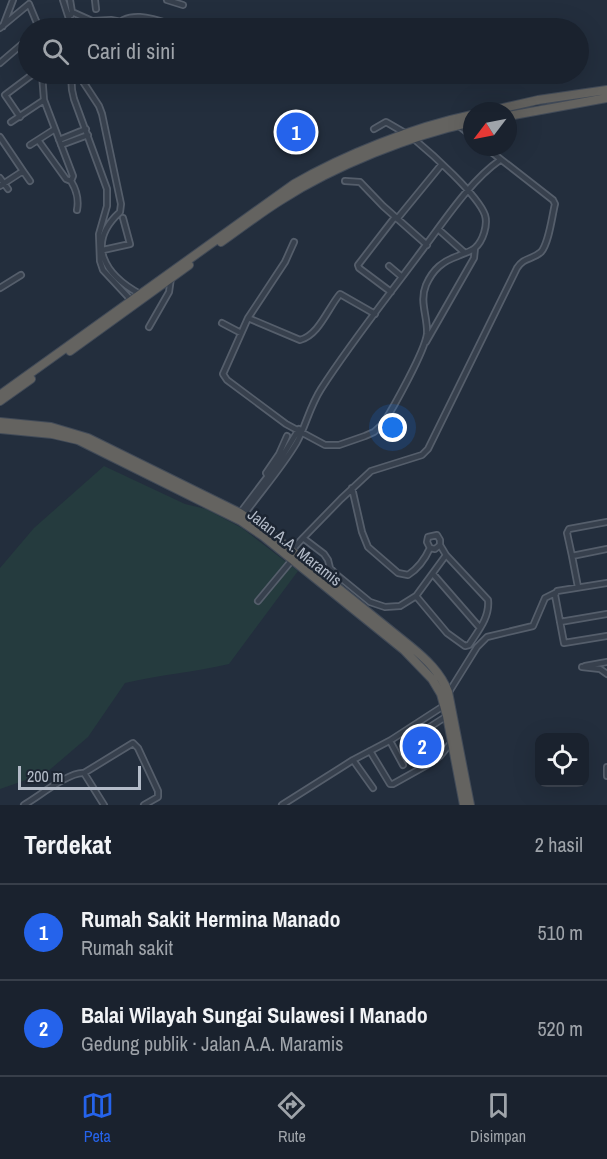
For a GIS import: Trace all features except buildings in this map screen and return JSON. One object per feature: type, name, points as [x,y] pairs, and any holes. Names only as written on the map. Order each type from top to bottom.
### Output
[{"type":"highway","points":[[517,105],[607,90]]},
{"type":"highway","points":[[517,114],[607,98]]},
{"type":"highway","points":[[0,400],[131,300],[294,184],[328,166],[463,118]]},
{"type":"highway","points":[[20,383],[246,223],[298,190],[410,137],[463,124]]},
{"type":"highway","points":[[0,423],[51,427],[88,438],[241,517],[292,550],[427,661],[444,683],[448,692],[470,805]]},
{"type":"highway","name":"Jalan A.A. Maramis","points":[[0,429],[52,434],[78,440],[241,517],[404,650],[432,679],[445,705],[464,805]]},
{"type":"street","points":[[1,27],[13,0]]},
{"type":"street","points":[[63,0],[71,15],[82,18]]},
{"type":"street","points":[[70,0],[71,18]]},
{"type":"street","points":[[95,0],[96,9]]},
{"type":"street","points":[[166,0],[183,5]]},
{"type":"street","points":[[1,27],[28,2],[35,18]]},
{"type":"street","points":[[126,18],[143,18]]},
{"type":"street","points":[[0,63],[18,48]]},
{"type":"street","points":[[5,96],[20,84]]},
{"type":"street","points":[[43,84],[44,100],[73,176],[71,181]]},
{"type":"street","points":[[72,84],[106,182],[107,206],[99,234],[100,261],[103,270],[131,300]]},
{"type":"street","points":[[85,84],[99,106],[106,128],[121,204],[120,212],[105,229],[103,250],[107,267],[117,279],[140,294]]},
{"type":"street","points":[[0,90],[20,117]]},
{"type":"street","points":[[11,122],[44,100]]},
{"type":"street","points":[[294,242],[285,261],[248,318],[223,374],[224,377],[299,432],[325,445],[365,436],[379,429],[387,417],[474,258],[475,248],[483,234],[486,217],[478,201],[442,164],[410,137],[386,122],[374,129]]},
{"type":"street","points":[[458,125],[463,129]]},
{"type":"street","points":[[30,145],[55,129]]},
{"type":"street","points":[[60,143],[87,132]]},
{"type":"street","points":[[0,137],[30,181]]},
{"type":"street","points":[[38,140],[77,191],[77,210]]},
{"type":"street","points":[[292,550],[371,471],[422,455],[428,449],[517,268],[522,260],[538,253],[545,245],[554,200],[495,156]]},
{"type":"street","points":[[241,517],[278,472],[320,390],[375,314],[468,192],[500,160]]},
{"type":"street","points":[[391,292],[358,265],[442,164]]},
{"type":"street","points":[[2,184],[22,171]]},
{"type":"street","points":[[0,178],[2,184],[8,189]]},
{"type":"street","points":[[345,181],[360,182],[427,245]]},
{"type":"street","points":[[105,213],[114,217]]},
{"type":"street","points":[[103,250],[129,244],[123,218]]},
{"type":"street","points":[[438,229],[465,253]]},
{"type":"street","points":[[425,345],[427,327],[423,297],[426,285],[443,261],[475,248]]},
{"type":"street","points":[[388,266],[402,277]]},
{"type":"street","points":[[0,288],[21,275]]},
{"type":"street","points":[[149,327],[169,292],[171,278]]},
{"type":"street","points":[[248,318],[300,340],[306,338],[316,328],[340,294],[375,314]]},
{"type":"street","points":[[222,323],[241,333]]},
{"type":"street","points":[[241,517],[299,432]]},
{"type":"street","points":[[268,477],[266,473],[279,454],[287,436]]},
{"type":"street","points":[[352,488],[365,543],[374,554],[398,573],[408,574],[420,565],[429,548],[427,540],[434,535],[440,540],[440,545],[446,555],[488,600],[489,608],[480,628],[469,645],[465,646],[447,633],[416,596]]},
{"type":"street","points":[[578,587],[567,533],[569,529],[607,522]]},
{"type":"street","points":[[303,538],[324,554],[330,568],[337,575],[370,602],[385,607],[400,606],[416,596],[446,555]]},
{"type":"street","points":[[429,548],[435,549],[440,545]]},
{"type":"street","points":[[572,556],[607,549]]},
{"type":"street","points":[[258,601],[292,560]]},
{"type":"street","points":[[433,574],[480,628]]},
{"type":"street","points":[[331,583],[337,575]]},
{"type":"street","points":[[448,692],[477,647],[487,637],[533,626],[545,598],[555,593],[607,583]]},
{"type":"street","points":[[555,593],[564,643],[607,636]]},
{"type":"street","points":[[560,622],[607,614]]},
{"type":"street","points":[[607,662],[582,667],[600,669],[607,674]]},
{"type":"street","points":[[282,805],[353,760],[390,741],[445,705]]},
{"type":"street","points":[[411,739],[447,716]]},
{"type":"street","points":[[426,730],[438,750]]},
{"type":"street","points":[[390,741],[403,765]]},
{"type":"street","points":[[24,805],[53,785],[76,773],[84,773],[133,743],[138,748],[158,791],[158,797],[144,805]]},
{"type":"street","points":[[370,751],[392,784],[440,756],[451,743]]},
{"type":"street","points":[[353,760],[373,788]]},
{"type":"street","points":[[607,768],[607,776]]},
{"type":"street","points":[[84,773],[103,804]]},
{"type":"green space","points":[[104,466],[185,504],[206,509],[242,528],[298,571],[229,664],[125,683],[88,737],[46,773],[0,789],[0,568],[34,528]]},
{"type":"place","name":"Rumah Sakit Hermina Manado","points":[[296,132]]},
{"type":"place","name":"Balai Wilayah Sungai Sulawesi I Manado","points":[[422,746]]}]
